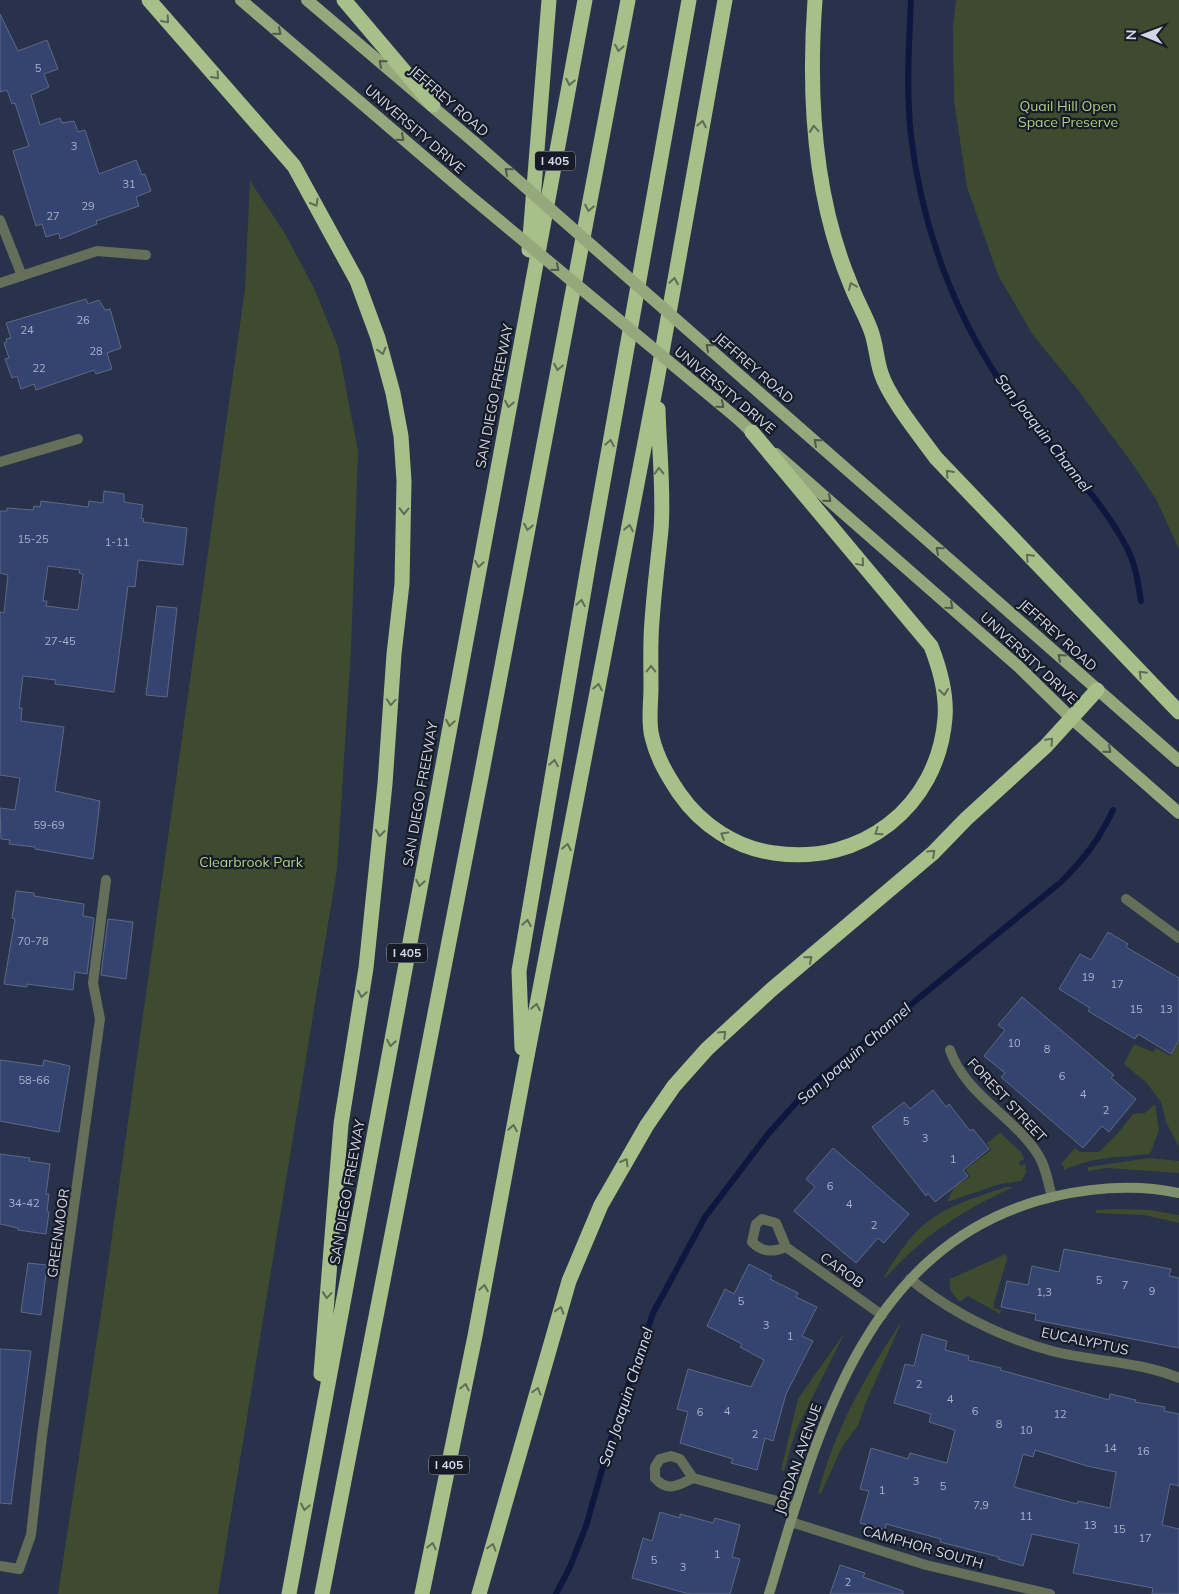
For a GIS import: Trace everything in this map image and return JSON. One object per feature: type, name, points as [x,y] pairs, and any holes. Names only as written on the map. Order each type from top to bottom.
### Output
[{"type":"highway","points":[[149,0],[246,109],[298,174],[357,281],[378,338],[393,393],[401,436],[404,481],[402,584],[394,654],[385,784],[366,968],[341,1124],[314,1459]]},
{"type":"highway","points":[[344,0],[432,105]]},
{"type":"highway","points":[[524,322],[549,0]]},
{"type":"highway","name":"SAN DIEGO FREEWAY","points":[[289,1594],[585,0]]},
{"type":"highway","points":[[322,1594],[481,777],[628,0]]},
{"type":"highway","points":[[524,1072],[519,972],[590,555],[689,0]]},
{"type":"highway","name":"I 405","points":[[422,1594],[475,1336],[657,380],[726,0]]},
{"type":"highway","points":[[815,0],[812,96],[813,127],[818,164],[849,282],[872,331],[881,374],[905,415],[936,458],[1179,712]]},
{"type":"highway","points":[[657,380],[661,527],[652,623],[651,735],[658,758],[688,806],[719,832],[740,844],[762,852],[808,856],[854,845],[874,835],[896,819],[914,800],[927,780],[942,740],[945,718],[945,694],[939,668],[931,646],[752,432]]},
{"type":"highway","points":[[479,1594],[569,1281],[602,1205],[647,1124],[674,1086],[725,1032],[771,990],[933,853],[966,819],[1046,746],[1097,690]]},
{"type":"main road","name":"UNIVERSITY DRIVE","points":[[241,0],[465,192],[738,419],[1020,668],[1071,718],[1179,813]]},
{"type":"main road","name":"JEFFREY ROAD","points":[[307,0],[432,105],[1179,761]]},
{"type":"street","points":[[0,220],[22,276]]},
{"type":"street","points":[[0,283],[97,252],[146,255]]},
{"type":"street","points":[[0,462],[78,439]]},
{"type":"street","name":"GREENMOOR","points":[[0,1566],[19,1569],[31,1536],[42,1436],[100,1019],[93,983],[106,880]]},
{"type":"street","points":[[1126,899],[1179,938]]},
{"type":"street","name":"FOREST STREET","points":[[950,1050],[958,1069],[990,1104],[1025,1137],[1038,1154],[1052,1197]]},
{"type":"street","name":"JORDAN AVENUE","points":[[769,1594],[813,1448],[832,1402],[856,1356],[882,1315],[910,1279],[954,1240],[984,1221],[1019,1207],[1052,1197],[1092,1190],[1129,1188],[1179,1193]]},
{"type":"street","name":"CAROB","points":[[786,1247],[882,1315]]},
{"type":"street","name":"EUCALYPTUS","points":[[910,1279],[929,1294],[976,1322],[1013,1338],[1053,1351],[1148,1367],[1179,1378]]},
{"type":"street","points":[[693,1478],[795,1506]]},
{"type":"street","name":"CAMPHOR SOUTH","points":[[791,1522],[926,1565],[1050,1594]]},
{"type":"green space","name":"Quail Hill Open Space Preserve","points":[[956,0],[1179,0],[1179,549],[1156,499],[1078,390],[1033,335],[998,275],[967,187],[954,100],[953,26]]},
{"type":"green space","name":"Clearbrook Park","points":[[250,181],[284,232],[314,288],[338,347],[358,451],[351,648],[337,869],[218,1594],[58,1594],[104,1293],[245,289]]},
{"type":"green space","points":[[1179,1042],[1179,1147],[1166,1122],[1161,1102],[1146,1082],[1124,1064],[1134,1044],[1153,1052],[1156,1048],[1170,1056]]},
{"type":"green space","points":[[1155,1104],[1159,1130],[1150,1154],[1084,1162],[1064,1170],[1064,1166],[1061,1164],[1075,1148],[1080,1152],[1099,1152],[1133,1114],[1145,1113]]},
{"type":"green space","points":[[1000,1133],[1021,1152],[1024,1160],[1019,1161],[1020,1166],[1025,1164],[1026,1173],[1021,1181],[1000,1184],[947,1202],[955,1186],[970,1177],[966,1169],[991,1150],[987,1143]]},
{"type":"green space","points":[[1149,1158],[1179,1161],[1179,1173],[1107,1168],[1088,1171],[1088,1167]]},
{"type":"green space","points":[[1006,1187],[1013,1187],[944,1225],[914,1249],[884,1277],[909,1240],[934,1217],[964,1202]]},
{"type":"green space","points":[[1096,1210],[1151,1210],[1179,1215],[1179,1223],[1144,1215],[1096,1213]]},
{"type":"green space","points":[[1006,1254],[1007,1259],[994,1303],[994,1308],[1001,1310],[1000,1314],[968,1296],[960,1302],[950,1289],[950,1279]]},
{"type":"green space","points":[[902,1321],[866,1402],[858,1425],[842,1447],[821,1493],[818,1494],[833,1448],[852,1404]]},
{"type":"green space","points":[[845,1332],[796,1430],[784,1471],[781,1470],[798,1399]]},
{"type":"building","points":[[0,14],[18,51],[47,40],[58,69],[44,74],[49,87],[31,95],[40,125],[60,118],[62,123],[74,121],[78,132],[85,130],[99,174],[136,160],[142,175],[145,174],[151,191],[136,197],[139,206],[96,221],[97,224],[60,239],[59,233],[46,237],[42,224],[36,226],[13,151],[29,146],[15,103],[12,104],[7,90],[0,92]]},
{"type":"building","points":[[86,299],[88,304],[99,300],[105,310],[110,309],[121,348],[107,353],[112,369],[96,374],[94,370],[36,390],[34,384],[21,389],[17,376],[12,378],[5,359],[9,358],[4,343],[7,342],[6,339],[11,338],[6,323]]},
{"type":"building","points":[[104,491],[124,494],[124,502],[143,505],[141,518],[144,519],[143,522],[187,528],[183,565],[138,560],[135,587],[128,586],[114,692],[55,684],[56,680],[23,676],[19,708],[22,708],[21,721],[64,727],[55,791],[100,801],[93,859],[35,849],[35,847],[9,844],[10,840],[1,839],[0,808],[15,810],[20,778],[0,775],[0,612],[4,613],[8,575],[0,573],[0,511],[7,511],[7,508],[33,510],[34,506],[40,507],[41,501],[88,507],[89,501],[103,503]],"holes":[[[48,566],[80,570],[79,573],[83,574],[78,610],[46,606],[47,601],[43,601]]]},
{"type":"building","points":[[157,606],[177,608],[167,697],[146,695]]},
{"type":"building","points":[[16,891],[34,893],[34,896],[84,904],[83,916],[94,918],[87,974],[75,972],[73,990],[27,984],[27,987],[4,984],[15,919],[12,918]]},
{"type":"building","points":[[108,919],[133,922],[126,979],[101,975]]},
{"type":"building","points":[[1108,932],[1128,944],[1126,947],[1179,978],[1179,1040],[1171,1054],[1138,1034],[1135,1039],[1088,1011],[1090,1008],[1059,989],[1080,954],[1091,960]]},
{"type":"building","points":[[1022,997],[1114,1075],[1111,1078],[1136,1099],[1109,1132],[1102,1126],[1083,1148],[1001,1077],[1005,1073],[984,1056],[1005,1030],[998,1025]]},
{"type":"building","points":[[0,1060],[43,1066],[44,1060],[70,1066],[59,1132],[0,1121]]},
{"type":"building","points":[[933,1090],[946,1107],[949,1104],[970,1131],[973,1129],[989,1149],[963,1170],[968,1176],[935,1202],[928,1193],[926,1196],[872,1127],[904,1102],[910,1109]]},
{"type":"building","points":[[833,1148],[909,1214],[884,1243],[878,1238],[856,1263],[794,1211],[815,1187],[806,1179]]},
{"type":"building","points":[[0,1154],[30,1158],[29,1161],[50,1164],[46,1194],[49,1194],[47,1211],[49,1212],[46,1234],[18,1230],[18,1228],[0,1224]]},
{"type":"building","points":[[1064,1249],[1171,1269],[1169,1276],[1179,1278],[1179,1348],[1035,1320],[1036,1314],[1001,1307],[1007,1281],[1028,1285],[1032,1266],[1059,1272]]},
{"type":"building","points":[[28,1263],[47,1265],[41,1315],[21,1312]]},
{"type":"building","points":[[749,1264],[772,1276],[770,1279],[798,1293],[796,1297],[817,1307],[802,1336],[813,1341],[786,1394],[773,1441],[765,1438],[757,1470],[731,1463],[733,1459],[680,1443],[688,1412],[677,1409],[688,1369],[751,1387],[764,1360],[740,1347],[742,1344],[707,1326],[725,1289],[734,1294]]},
{"type":"building","points":[[922,1334],[947,1341],[945,1350],[969,1356],[968,1360],[1001,1368],[1000,1370],[1109,1400],[1110,1394],[1136,1400],[1135,1402],[1165,1407],[1164,1411],[1179,1414],[1179,1486],[1170,1484],[1162,1525],[1179,1529],[1179,1594],[1152,1594],[1153,1588],[1073,1573],[1079,1544],[1032,1534],[1023,1566],[998,1559],[999,1557],[940,1542],[941,1539],[886,1524],[885,1530],[860,1523],[869,1491],[860,1489],[871,1448],[908,1459],[910,1453],[947,1463],[955,1430],[929,1422],[931,1414],[894,1403],[905,1364],[914,1366]],"holes":[[[1035,1450],[1087,1466],[1116,1472],[1110,1508],[1078,1501],[1077,1504],[1014,1487],[1023,1454],[1033,1457]]]},
{"type":"building","points":[[0,1349],[31,1351],[11,1504],[0,1503]]},
{"type":"building","points":[[660,1512],[680,1518],[680,1514],[713,1523],[715,1518],[740,1525],[732,1557],[740,1559],[730,1594],[689,1594],[632,1578],[643,1538],[652,1541]]},
{"type":"building","points":[[840,1565],[865,1573],[863,1577],[903,1591],[903,1594],[830,1594]]},
{"type":"waterway","name":"San Joaquin Channel","points":[[911,0],[908,85],[911,136],[923,204],[944,271],[972,335],[1009,394],[1087,489],[1116,529],[1133,562],[1141,601]]},
{"type":"waterway","name":"San Joaquin Channel","points":[[556,1594],[570,1567],[586,1526],[616,1421],[653,1313],[705,1217],[768,1134],[811,1086],[1061,882],[1090,849],[1113,810]]}]
